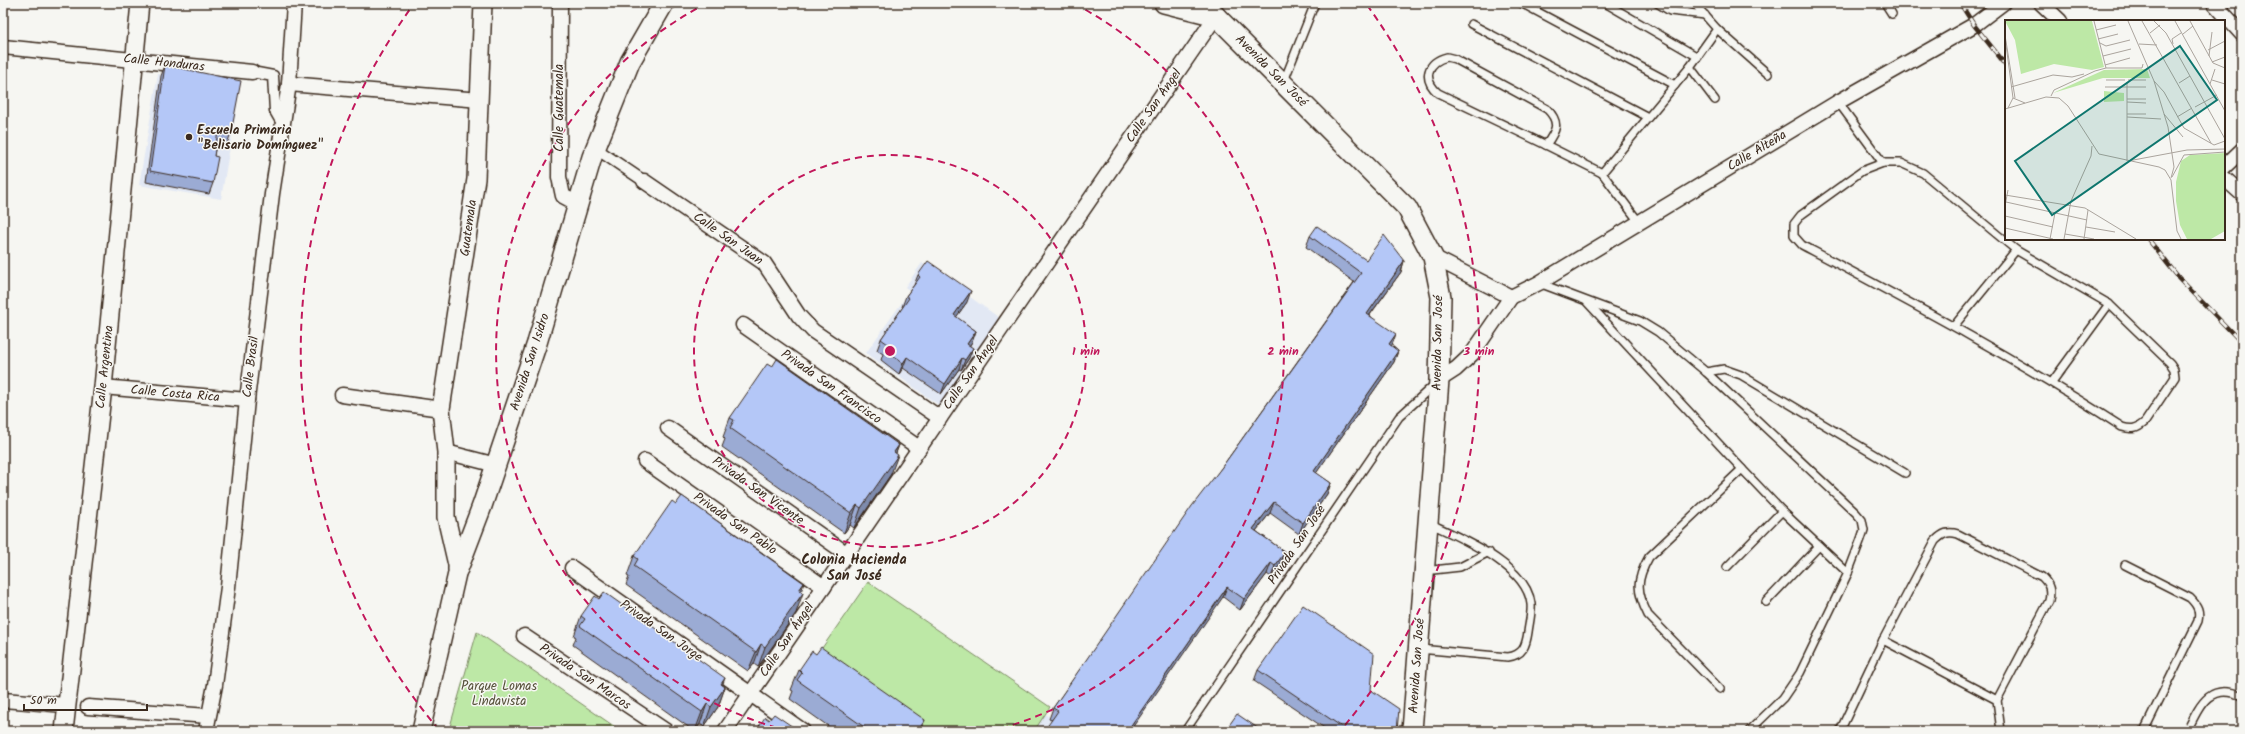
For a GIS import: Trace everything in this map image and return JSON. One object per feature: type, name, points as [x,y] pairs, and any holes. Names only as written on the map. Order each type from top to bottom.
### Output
[{"type":"main road","name":"Avenida San Isidro","points":[[458,569],[496,465],[537,343],[595,148],[630,62],[664,3]]},
{"type":"main road","points":[[1164,3],[1210,10]]},
{"type":"main road","name":"Avenida San José","points":[[1210,10],[1408,208],[1433,257],[1441,297],[1439,380],[1412,731]]},
{"type":"street","name":"Calle Argentina","points":[[64,731],[103,387],[140,3]]},
{"type":"street","name":"Calle Brasil","points":[[206,731],[215,685],[228,587],[247,400],[272,194],[284,125],[289,84],[294,3]]},
{"type":"street","name":"Guatemala","points":[[446,452],[441,409],[476,179],[484,3]]},
{"type":"street","name":"Calle Guatemala","points":[[560,3],[559,177],[563,196],[578,204]]},
{"type":"street","name":"Calle Alteña","points":[[1439,380],[1456,370],[1472,354],[1511,297],[1539,283],[1838,102],[1974,25],[2003,3]]},
{"type":"street","points":[[2041,3],[2059,20]]},
{"type":"street","points":[[2214,3],[2242,34]]},
{"type":"street","name":"Calle San Ángel","points":[[725,731],[940,418],[1210,10]]},
{"type":"street","name":"Calle Honduras","points":[[3,47],[252,72],[273,76],[275,111],[284,125]]},
{"type":"street","points":[[289,84],[480,100]]},
{"type":"street","name":"Calle San Juan","points":[[595,148],[764,263],[795,311],[813,330],[940,418]]},
{"type":"street","points":[[2225,166],[2242,150]]},
{"type":"street","points":[[2225,179],[2242,194]]},
{"type":"street","points":[[1433,257],[1511,297]]},
{"type":"street","name":"Privada San Francisco","points":[[743,325],[919,448]]},
{"type":"street","name":"Calle Costa Rica","points":[[103,387],[247,400]]},
{"type":"street","points":[[342,395],[441,409]]},
{"type":"street","name":"Privada San Vicente","points":[[668,428],[847,554]]},
{"type":"street","points":[[458,569],[446,517],[446,452],[496,465]]},
{"type":"street","name":"Privada San Pablo","points":[[645,461],[824,587]]},
{"type":"street","name":"Privada San Jorge","points":[[572,568],[803,731]]},
{"type":"street","name":"Avenida San Isidro","points":[[421,731],[458,569]]},
{"type":"street","name":"Privada San Marcos","points":[[524,636],[666,731]]},
{"type":"street","points":[[3,700],[66,705]]},
{"type":"street","points":[[88,707],[208,716]]},
{"type":"lane","points":[[1283,83],[1315,3]]},
{"type":"lane","points":[[1522,3],[1676,84]]},
{"type":"lane","points":[[1605,3],[1698,57]]},
{"type":"lane","points":[[1657,3],[1670,11],[1705,15]]},
{"type":"lane","points":[[1694,3],[1717,29],[1768,74]]},
{"type":"lane","points":[[1885,3],[1892,14]]},
{"type":"lane","points":[[1470,24],[1648,117]]},
{"type":"lane","points":[[1602,173],[1698,57],[1717,29]]},
{"type":"lane","points":[[1546,145],[1554,134],[1556,125],[1554,116],[1547,109],[1455,59],[1447,57],[1440,59],[1431,67],[1428,77],[1430,86],[1438,93],[1602,173],[1639,222]]},
{"type":"lane","points":[[1690,67],[1715,100]]},
{"type":"lane","points":[[1838,102],[1882,163]]},
{"type":"lane","points":[[1901,162],[1923,173],[2016,250],[2109,304],[2170,362],[2174,369],[2175,377],[2172,385],[2139,428],[2130,429],[2122,427],[2052,382],[1954,326],[1802,245],[1794,236],[1794,224],[1801,215],[1862,171],[1882,163],[1901,162]]},
{"type":"lane","points":[[1954,326],[2016,250]]},
{"type":"lane","points":[[1539,283],[1640,321],[1658,332],[1706,372],[1862,520],[1864,530],[1862,539],[1848,573],[1800,673],[1783,698],[1749,731]]},
{"type":"lane","points":[[1585,300],[1782,511],[1848,573]]},
{"type":"lane","points":[[2052,382],[2109,304]]},
{"type":"lane","points":[[1706,372],[1724,369],[1741,375],[1905,473]]},
{"type":"lane","name":"Privada San José","points":[[1185,731],[1398,417],[1439,380]]},
{"type":"lane","points":[[1720,689],[1648,615],[1640,600],[1639,576],[1649,557],[1742,469]]},
{"type":"lane","points":[[1727,567],[1782,511]]},
{"type":"lane","points":[[1418,648],[1508,657],[1517,656],[1524,650],[1527,642],[1531,605],[1527,590],[1519,579],[1489,552],[1429,523]]},
{"type":"lane","points":[[1840,731],[1883,640],[1935,541],[1941,534],[1950,532],[1965,537],[2042,577],[2048,584],[2051,592],[2049,601],[1997,700],[2002,731]]},
{"type":"lane","points":[[1766,602],[1819,546]]},
{"type":"lane","points":[[1424,571],[1460,567],[1489,552]]},
{"type":"lane","points":[[2125,565],[2190,598],[2197,604],[2200,613],[2198,621],[2144,731]]},
{"type":"lane","points":[[1883,640],[1997,700]]},
{"type":"lane","points":[[2187,731],[2199,707],[2212,693],[2229,691],[2242,696]]},
{"type":"shaded area","name":"Escuela Primaria \"Belisario Domínguez\"","points":[[158,74],[240,88],[221,199],[139,185]]},
{"type":"shaded area","points":[[922,263],[1001,319],[940,406],[866,353],[910,291],[905,287]]},
{"type":"shaded area","points":[[1045,714],[1069,731],[1034,731]]},
{"type":"green space","points":[[868,582],[1050,707],[1034,731],[916,731],[813,661]]},
{"type":"green space","name":"Parque Lomas Lindavista","points":[[477,632],[621,731],[449,730]]},
{"type":"building","name":"Escuela Primaria \"Belisario Domínguez\"","points":[[165,65],[241,81],[231,133],[218,131],[214,156],[218,157],[213,183],[150,171]]},
{"type":"building","points":[[1317,226],[1366,260],[1384,235],[1404,261],[1367,314],[1396,334],[1389,344],[1398,351],[1314,471],[1331,483],[1303,523],[1274,502],[1253,529],[1285,552],[1275,566],[1271,563],[1244,599],[1227,587],[1127,731],[1044,731],[1058,711],[1053,708],[1192,506],[1222,467],[1361,273],[1310,236]]},
{"type":"building","points":[[928,261],[971,291],[954,315],[976,331],[967,344],[973,348],[965,360],[962,358],[945,384],[907,357],[903,363],[884,350],[888,344],[881,339],[909,298],[906,296],[920,277],[918,275]]},
{"type":"building","points":[[777,359],[899,445],[894,452],[898,455],[861,508],[857,505],[851,513],[730,428],[734,420],[730,418],[767,364],[772,367]]},
{"type":"building","points":[[682,496],[804,583],[799,590],[803,593],[765,647],[761,644],[756,652],[634,566],[638,559],[634,556],[672,501],[676,504]]},
{"type":"building","points":[[604,592],[725,678],[721,684],[725,687],[711,707],[707,704],[702,712],[580,626],[585,619],[581,616],[595,596],[599,599]]},
{"type":"building","points":[[1303,605],[1374,654],[1371,690],[1399,709],[1397,731],[1348,731],[1258,670]]},
{"type":"building","points":[[821,647],[925,720],[921,726],[926,730],[870,731],[797,680],[802,673],[799,670],[812,651],[816,654]]},
{"type":"building","points":[[774,714],[799,731],[756,731],[765,717],[769,720]]},
{"type":"building","points":[[1237,714],[1262,731],[1225,731]]},
{"type":"railway","points":[[1960,3],[1974,25],[2005,64]]},
{"type":"railway","points":[[2149,240],[2179,278],[2242,343]]},
{"type":"place","name":"Escuela Primaria \"Belisario Domínguez\"","points":[[189,137]]},
{"type":"district","name":"Colonia Hacienda San José","points":[[854,568]]}]
